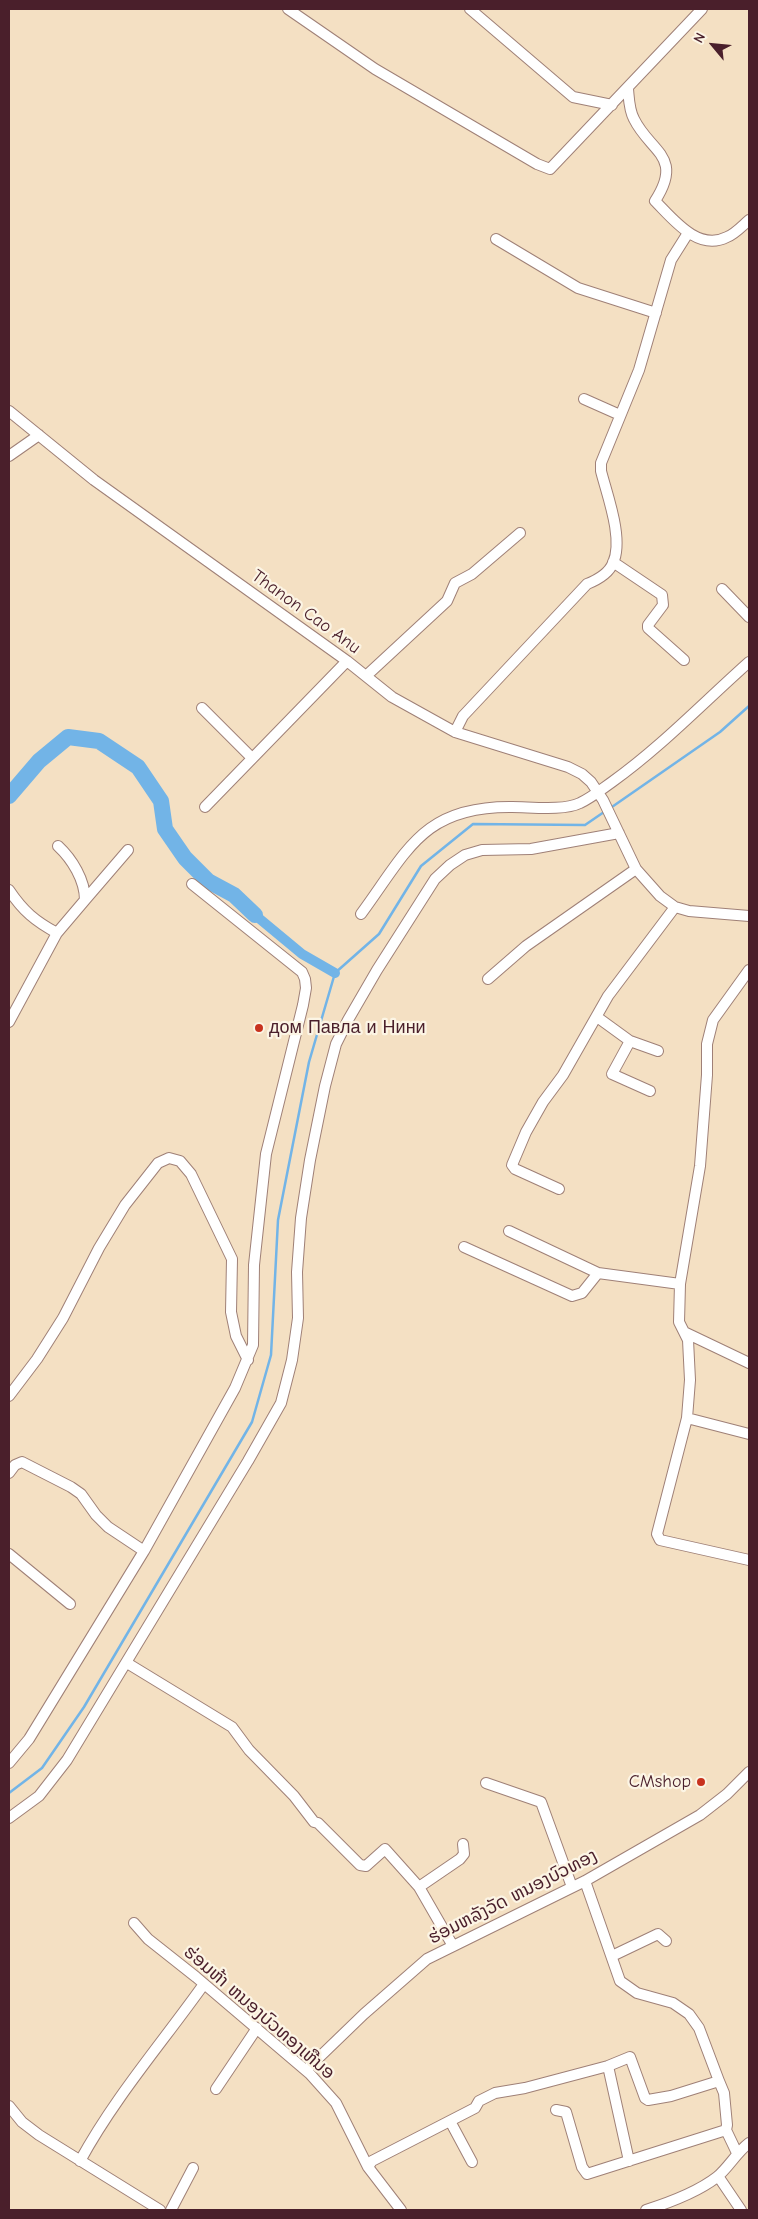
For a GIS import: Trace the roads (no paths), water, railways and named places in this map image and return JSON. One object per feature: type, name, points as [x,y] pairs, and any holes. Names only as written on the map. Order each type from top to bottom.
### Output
[{"type":"street","points":[[288,9],[375,69],[550,169],[554,167],[702,9]]},
{"type":"street","points":[[474,10],[573,97],[612,105]]},
{"type":"street","points":[[628,89],[630,112],[635,122],[657,148],[666,166],[666,179],[655,201],[688,233],[704,239],[719,240],[728,237],[749,220]]},
{"type":"street","points":[[455,732],[463,716],[587,584],[602,576],[613,562],[616,533],[600,468],[603,455],[639,370],[671,260],[688,233]]},
{"type":"street","points":[[496,239],[578,288],[656,313]]},
{"type":"street","points":[[584,398],[620,415]]},
{"type":"street","name":"Thanon Cao Anu","points":[[9,411],[94,480],[347,661],[392,697],[455,732],[568,767],[582,774],[600,796],[619,833]]},
{"type":"street","points":[[9,456],[39,435]]},
{"type":"street","points":[[366,676],[447,601],[455,583],[472,574],[520,533]]},
{"type":"street","points":[[613,562],[662,594],[663,605],[648,625],[648,628],[684,660]]},
{"type":"street","points":[[722,589],[749,617]]},
{"type":"street","points":[[205,806],[347,661]]},
{"type":"street","points":[[361,914],[409,848],[434,824],[469,810],[501,807],[556,808],[578,804],[600,796],[749,662]]},
{"type":"street","points":[[202,708],[252,758]]},
{"type":"street","points":[[9,1818],[39,1796],[67,1760],[127,1663],[281,1403],[292,1360],[298,1318],[296,1272],[301,1218],[310,1160],[325,1086],[336,1044],[377,970],[435,879],[450,865],[465,855],[482,850],[531,848],[619,833],[636,869],[660,896],[675,907],[699,913],[749,916]]},
{"type":"street","points":[[58,846],[69,857],[85,890],[85,900]]},
{"type":"street","points":[[9,1022],[57,933],[128,850]]},
{"type":"street","points":[[488,979],[526,946],[636,869]]},
{"type":"street","points":[[9,1763],[29,1739],[144,1552],[235,1388],[253,1345],[254,1265],[266,1154],[303,1006],[305,979],[302,972],[192,884]]},
{"type":"street","points":[[9,890],[22,909],[40,924],[57,933]]},
{"type":"street","points":[[558,1189],[515,1169],[512,1165],[526,1132],[563,1075],[608,996],[675,907]]},
{"type":"street","points":[[749,970],[713,1020],[708,1038],[700,1166],[680,1284],[680,1322],[688,1340],[690,1380],[687,1418],[657,1534],[660,1540],[749,1560]]},
{"type":"street","points":[[597,1017],[630,1041],[658,1050]]},
{"type":"street","points":[[630,1041],[612,1074],[650,1091]]},
{"type":"street","points":[[9,1396],[63,1318],[99,1248],[125,1204],[158,1163],[169,1158],[180,1161],[192,1174],[232,1259],[230,1312],[236,1336],[248,1360]]},
{"type":"street","points":[[509,1231],[598,1273],[680,1284]]},
{"type":"street","points":[[464,1247],[572,1296],[582,1293],[598,1273]]},
{"type":"street","points":[[684,1332],[749,1363]]},
{"type":"street","points":[[687,1418],[749,1434]]},
{"type":"street","points":[[9,1473],[22,1462],[72,1487],[81,1494],[96,1515],[108,1527],[144,1552]]},
{"type":"street","points":[[9,1554],[70,1604]]},
{"type":"street","points":[[127,1663],[232,1728],[249,1750],[294,1796],[314,1822],[318,1823],[360,1865],[366,1866],[385,1849],[419,1887],[453,1946]]},
{"type":"street","name":"ຮ່ອມຫລັງວັດ ຫນອງບົວທອງ","points":[[306,2070],[396,1985],[427,1959],[585,1881],[700,1815],[727,1794],[749,1772]]},
{"type":"street","points":[[486,1783],[541,1802],[572,1887]]},
{"type":"street","points":[[419,1887],[460,1859],[464,1854],[463,1844]]},
{"type":"street","points":[[585,1881],[620,1981],[626,1987],[644,1996],[673,2003],[689,2014],[699,2028],[724,2093],[728,2125],[726,2130],[737,2153]]},
{"type":"street","name":"ຮ່ອມຫ້າ ຫນອງບົວທອງເຫືນອ","points":[[134,1923],[148,1939],[306,2070],[336,2103],[368,2167],[401,2210]]},
{"type":"street","points":[[612,1956],[658,1934],[666,1941]]},
{"type":"street","points":[[80,2160],[98,2128],[139,2069],[171,2030],[204,1984]]},
{"type":"street","points":[[216,2089],[257,2028]]},
{"type":"street","points":[[368,2167],[372,2161],[475,2108],[479,2101],[495,2093],[525,2088],[608,2066],[630,2057],[648,2100],[671,2096],[719,2081]]},
{"type":"street","points":[[608,2066],[629,2160]]},
{"type":"street","points":[[9,2106],[30,2128],[160,2210]]},
{"type":"street","points":[[556,2110],[566,2112],[584,2172],[588,2174],[726,2130]]},
{"type":"street","points":[[450,2121],[472,2162]]},
{"type":"street","points":[[646,2210],[707,2184],[718,2176],[737,2153],[749,2143]]},
{"type":"street","points":[[171,2210],[193,2168]]},
{"type":"street","points":[[718,2176],[741,2210]]},
{"type":"waterway","points":[[609,809],[720,732],[749,706]]},
{"type":"waterway","points":[[9,796],[39,761],[68,737],[99,741],[138,767],[161,801],[165,829],[185,858],[208,881],[234,895],[255,915]]},
{"type":"waterway","points":[[9,1793],[42,1768],[84,1707],[252,1422],[271,1355],[278,1220],[309,1062],[335,973],[379,934],[421,866],[473,824],[585,825],[604,812]]},
{"type":"waterway","points":[[255,915],[302,954],[335,973]]},
{"type":"place","name":"дом Павла и Нини","points":[[259,1028]]},
{"type":"place","name":"CMshop","points":[[701,1782]]}]
